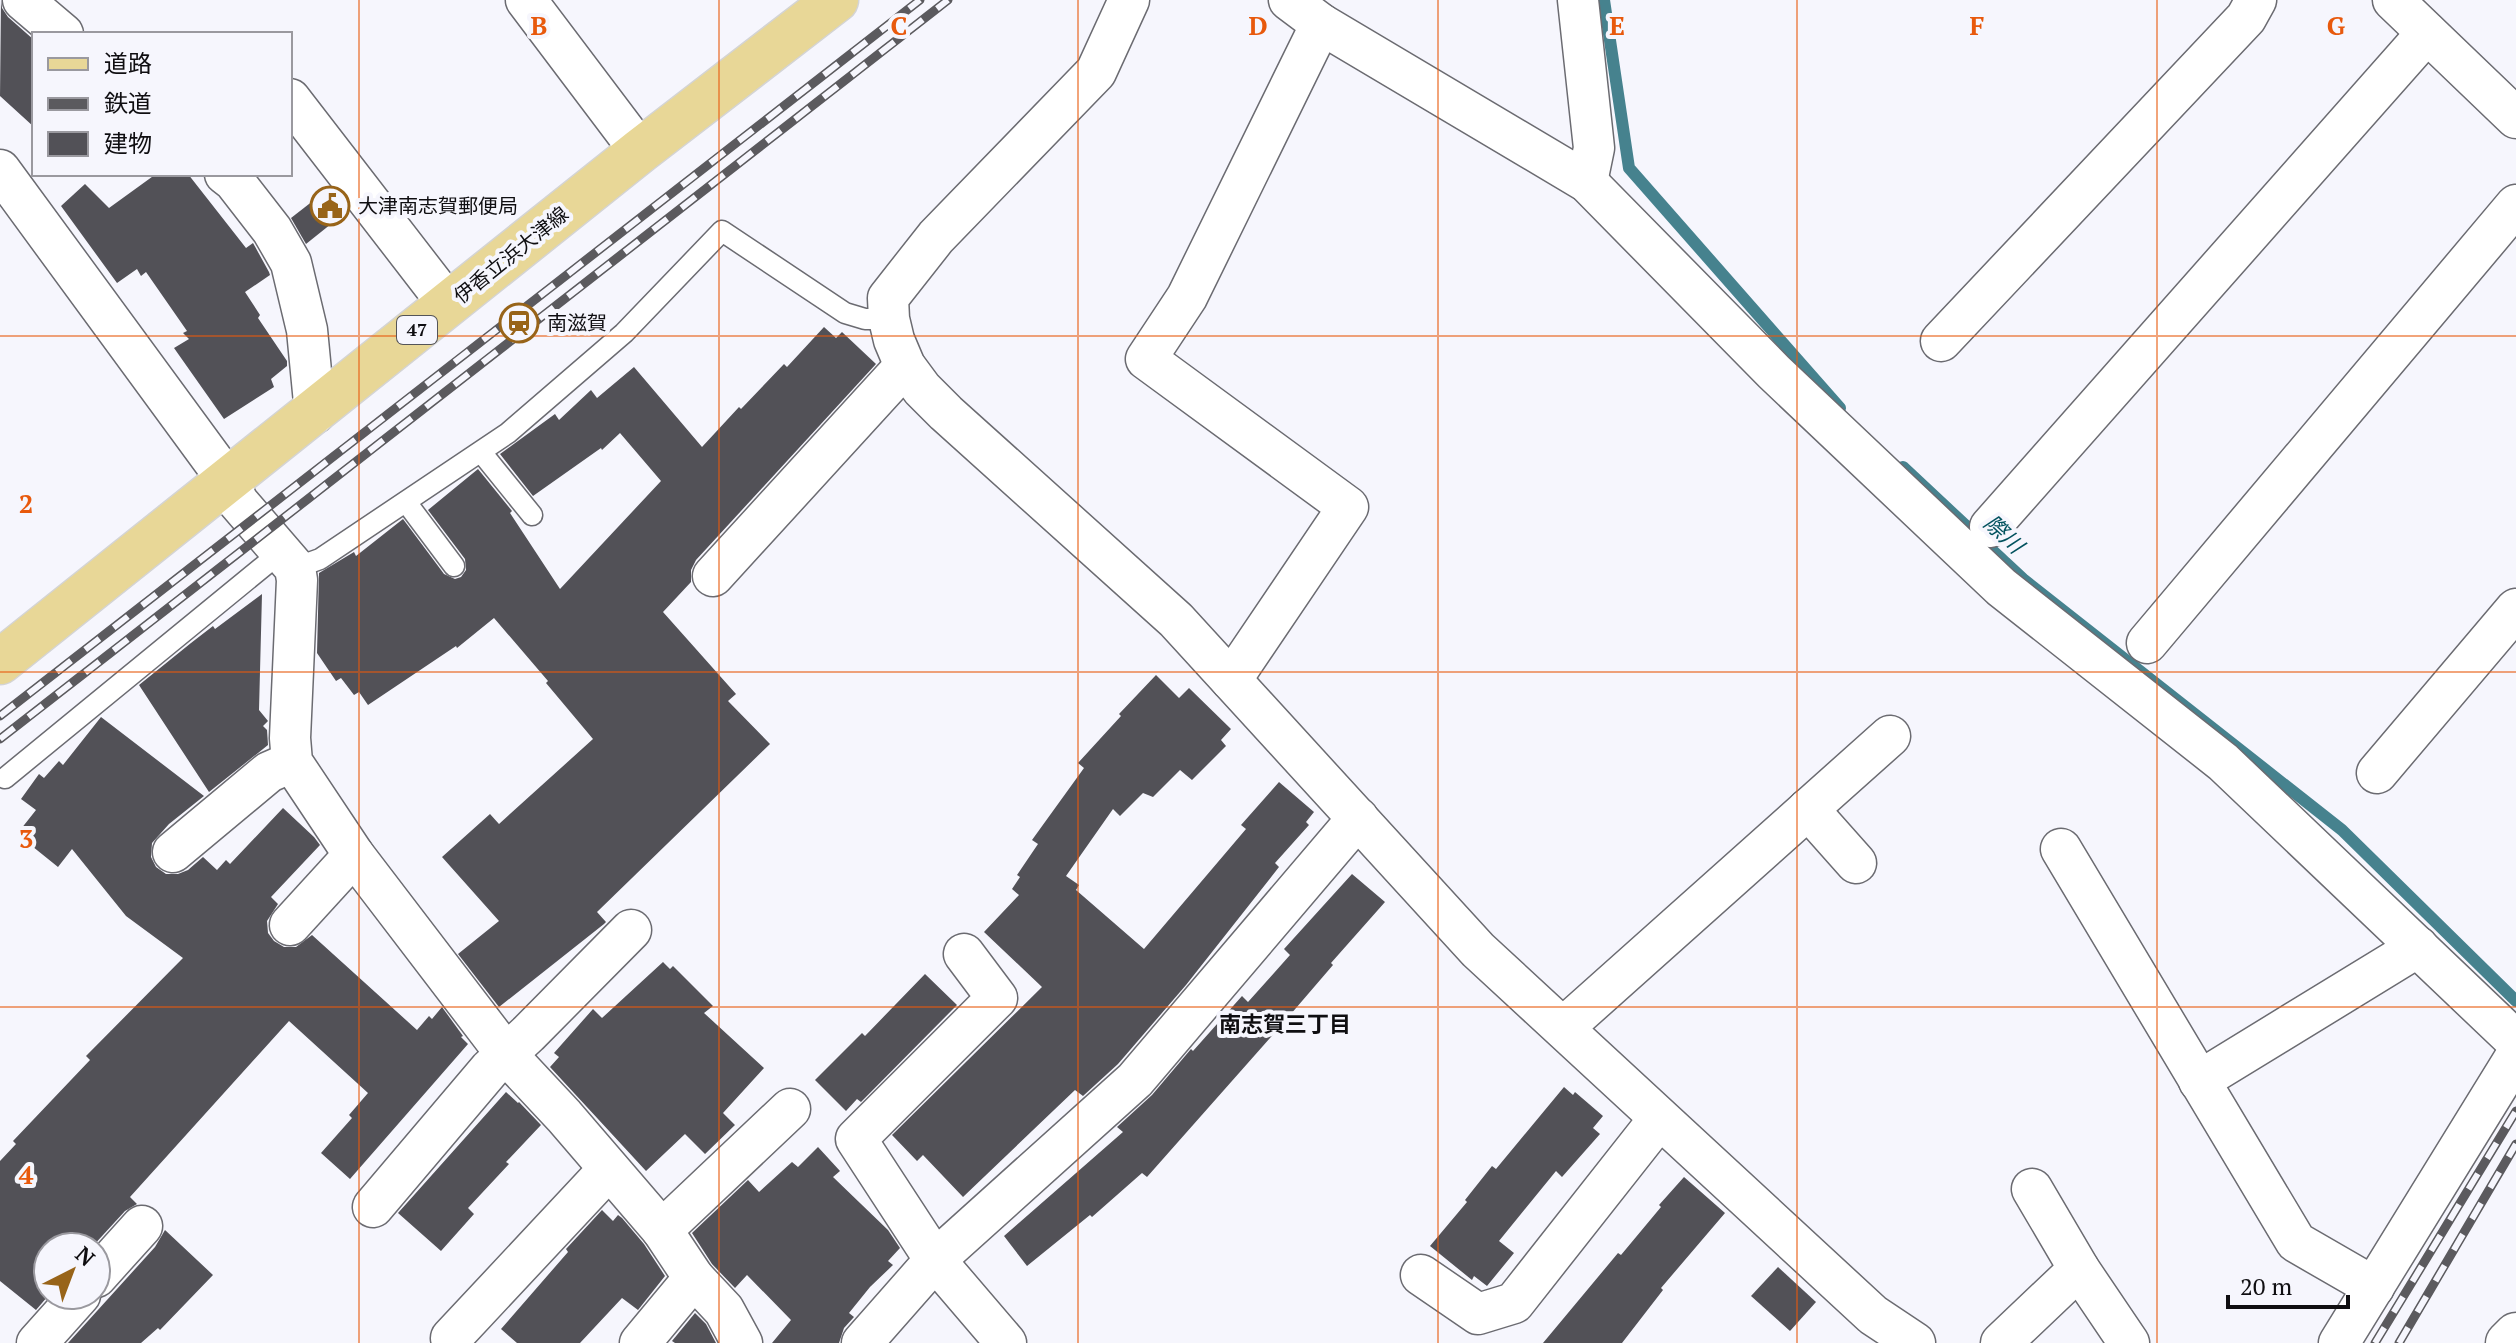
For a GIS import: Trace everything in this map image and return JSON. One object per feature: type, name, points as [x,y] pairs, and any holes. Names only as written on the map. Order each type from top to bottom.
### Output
[{"type":"main road","name":"伊香立浜大津線","points":[[0,662],[640,151],[836,0]]},
{"type":"street","points":[[23,0],[61,32]]},
{"type":"street","points":[[526,0],[640,151]]},
{"type":"street","points":[[1129,0],[1096,72],[936,237],[888,298],[894,340],[905,366],[946,413],[1176,620],[1478,950],[1873,1315],[1915,1343]]},
{"type":"street","points":[[1289,0],[1321,24],[1587,182],[1774,372],[2001,587],[2223,762],[2516,1041]]},
{"type":"street","points":[[1578,0],[1594,148],[1587,182]]},
{"type":"street","points":[[1941,341],[2246,18],[2256,0]]},
{"type":"street","points":[[2393,0],[2516,118]]},
{"type":"street","points":[[1231,680],[1348,507],[1146,359],[1187,297],[1321,24]]},
{"type":"street","points":[[1990,527],[2427,33]]},
{"type":"street","points":[[292,102],[449,305]]},
{"type":"street","points":[[0,170],[228,481],[238,502],[288,560],[297,580],[290,738],[292,762],[354,855],[506,1054],[662,1230],[694,1278],[724,1310],[742,1343]]},
{"type":"street","points":[[228,176],[272,230],[291,263],[307,330],[315,413]]},
{"type":"street","points":[[2147,643],[2516,205]]},
{"type":"street","points":[[713,576],[905,366]]},
{"type":"street","points":[[2377,773],[2516,609]]},
{"type":"street","points":[[1563,1028],[1890,736]]},
{"type":"street","points":[[173,852],[269,772],[292,762]]},
{"type":"street","points":[[1808,809],[1856,863]]},
{"type":"street","points":[[862,1343],[935,1260],[1135,1080],[1358,818]]},
{"type":"street","points":[[2061,849],[2296,1242],[2374,1287]]},
{"type":"street","points":[[290,925],[354,855]]},
{"type":"street","points":[[373,1207],[490,1069],[631,930]]},
{"type":"street","points":[[2199,1081],[2418,947]]},
{"type":"street","points":[[964,954],[997,998],[856,1139],[935,1260],[1006,1343]]},
{"type":"street","points":[[2339,1343],[2516,1056]]},
{"type":"street","points":[[662,1230],[790,1109]]},
{"type":"street","points":[[1421,1275],[1478,1314],[1514,1303],[1659,1119]]},
{"type":"street","points":[[451,1338],[609,1169]]},
{"type":"street","points":[[2032,1189],[2079,1269],[2129,1343]]},
{"type":"street","points":[[112,1259],[142,1226]]},
{"type":"street","points":[[2001,1343],[2079,1269]]},
{"type":"street","points":[[640,1343],[694,1278]]},
{"type":"street","points":[[37,1343],[66,1311]]},
{"type":"street","points":[[2508,1343],[2516,1335]]},
{"type":"lane","points":[[5,778],[288,560],[320,559],[508,433],[624,333],[722,231],[845,313],[865,319],[889,319]]},
{"type":"lane","points":[[481,452],[532,515]]},
{"type":"lane","points":[[406,502],[454,566]]},
{"type":"building","points":[[1,0],[8,17],[32,38],[32,125],[0,96]]},
{"type":"building","points":[[153,176],[190,176],[246,248],[253,243],[270,275],[245,292],[260,315],[258,318],[287,361],[287,366],[271,379],[274,387],[224,419],[174,348],[189,339],[183,333],[187,331],[146,272],[141,276],[137,269],[117,283],[61,206],[85,184],[109,208]]},
{"type":"building","points":[[318,197],[336,220],[306,244],[291,218]]},
{"type":"building","points":[[824,327],[836,338],[842,332],[876,364],[696,560],[691,570],[691,582],[663,612],[736,694],[728,701],[770,744],[597,912],[606,922],[604,924],[499,1007],[458,954],[499,921],[442,857],[490,814],[499,824],[593,739],[494,618],[457,648],[368,705],[359,692],[354,695],[341,678],[336,681],[317,653],[319,573],[354,552],[356,556],[403,519],[444,574],[455,579],[461,577],[466,570],[465,559],[428,510],[478,469],[512,511],[510,513],[560,589],[661,481],[620,433],[602,450],[533,496],[500,454],[555,414],[559,420],[591,390],[597,398],[634,367],[702,447],[784,364],[787,367]]},
{"type":"building","points":[[262,594],[259,710],[268,721],[263,726],[267,730],[268,745],[209,792],[139,685],[213,626],[215,629]]},
{"type":"building","points":[[1156,675],[1179,698],[1189,688],[1231,729],[1221,740],[1226,746],[1192,780],[1180,770],[1153,797],[1143,793],[1120,816],[1113,809],[1066,876],[1079,885],[1076,890],[1144,949],[1246,829],[1241,825],[1279,782],[1314,812],[1306,822],[1309,825],[1275,863],[1279,867],[1186,985],[1118,1064],[1083,1096],[1075,1090],[963,1197],[923,1155],[917,1161],[892,1135],[1042,987],[984,932],[1019,895],[1012,889],[1020,877],[1017,875],[1038,844],[1032,840],[1084,768],[1078,763]]},
{"type":"building","points":[[101,717],[204,796],[169,824],[152,843],[151,857],[156,867],[166,874],[188,870],[203,857],[217,870],[226,860],[230,864],[283,808],[320,845],[271,897],[278,904],[267,921],[268,933],[274,941],[284,947],[296,947],[312,935],[417,1030],[442,1007],[468,1044],[350,1179],[321,1153],[352,1118],[349,1115],[368,1093],[289,1021],[130,1197],[137,1204],[125,1211],[107,1231],[32,1231],[32,1307],[0,1281],[0,1161],[16,1144],[13,1141],[90,1060],[86,1056],[183,958],[126,916],[72,849],[58,867],[17,834],[36,810],[21,799],[39,774],[44,778],[59,761],[63,765]]},
{"type":"building","points":[[1352,874],[1385,902],[1331,963],[1333,965],[1147,1177],[1142,1173],[1092,1217],[1090,1215],[1027,1266],[1004,1236],[1123,1132],[1117,1127],[1152,1095],[1242,996],[1248,1002],[1290,955],[1284,949]]},
{"type":"building","points":[[663,962],[670,969],[673,966],[713,1006],[704,1013],[764,1068],[723,1113],[735,1125],[705,1154],[685,1134],[646,1171],[550,1067],[559,1057],[554,1053],[593,1009],[602,1018]]},
{"type":"building","points":[[925,974],[957,1005],[861,1102],[857,1099],[846,1111],[815,1080],[862,1033],[865,1036]]},
{"type":"building","points":[[1564,1087],[1573,1095],[1575,1092],[1603,1116],[1593,1128],[1600,1134],[1562,1177],[1556,1171],[1499,1241],[1514,1253],[1487,1286],[1474,1276],[1472,1280],[1430,1246],[1492,1166],[1496,1169]]},
{"type":"building","points":[[506,1092],[541,1125],[468,1208],[474,1214],[441,1251],[398,1213]]},
{"type":"building","points":[[818,1147],[840,1171],[833,1177],[888,1230],[900,1248],[888,1261],[893,1265],[849,1313],[854,1317],[844,1328],[839,1343],[772,1343],[791,1320],[747,1275],[735,1288],[712,1264],[692,1233],[748,1180],[759,1192],[792,1162],[798,1167]]},
{"type":"building","points":[[1684,1177],[1725,1213],[1661,1288],[1663,1290],[1622,1343],[1543,1343],[1618,1253],[1621,1255]]},
{"type":"building","points":[[602,1210],[613,1221],[618,1215],[622,1218],[665,1276],[638,1310],[622,1298],[580,1343],[517,1343],[501,1329]]},
{"type":"building","points":[[165,1230],[213,1275],[160,1330],[158,1328],[141,1343],[68,1343],[97,1311],[112,1311],[112,1294],[155,1247]]},
{"type":"building","points":[[1778,1267],[1816,1302],[1790,1331],[1751,1296]]},
{"type":"building","points":[[695,1313],[706,1324],[716,1343],[672,1341]]},
{"type":"waterway","name":"際川","points":[[1604,0],[1629,168],[1840,408]]},
{"type":"waterway","name":"際川","points":[[1903,467],[2023,579],[2342,830],[2516,1001]]},
{"type":"railway","points":[[0,716],[920,0]]},
{"type":"railway","points":[[0,739],[948,0]]},
{"type":"railway","points":[[2375,1343],[2516,1111]]},
{"type":"railway","points":[[2399,1343],[2516,1144]]},
{"type":"place","name":"大津南志賀郵便局","points":[[330,206]]},
{"type":"place","name":"南滋賀","points":[[519,323]]},
{"type":"district","name":"南志賀三丁目","points":[[1285,1024]]}]
